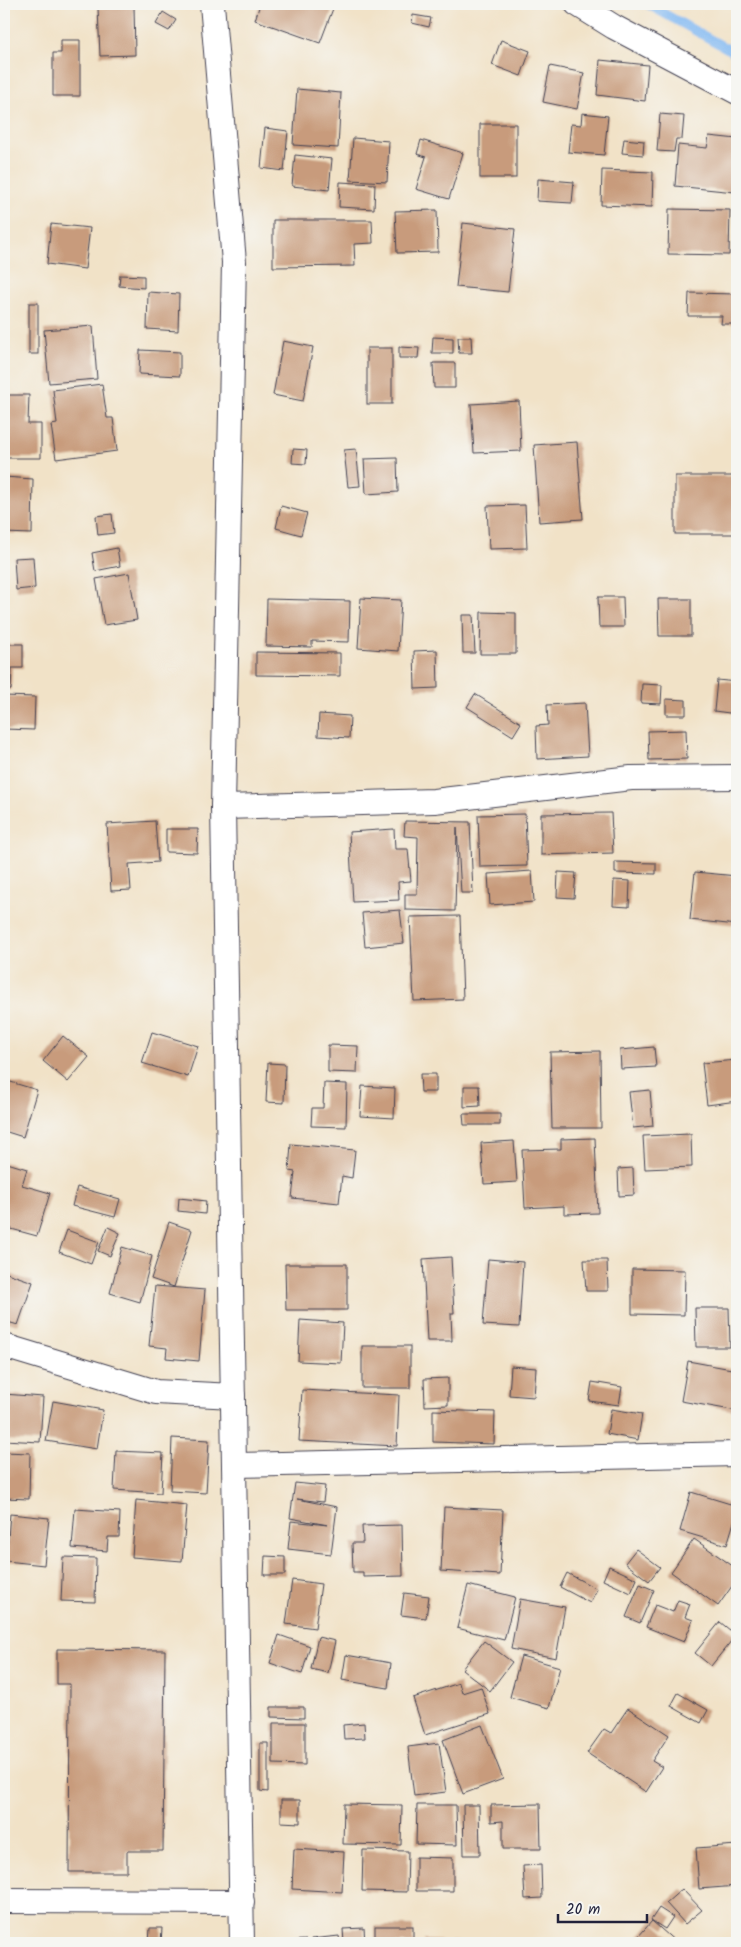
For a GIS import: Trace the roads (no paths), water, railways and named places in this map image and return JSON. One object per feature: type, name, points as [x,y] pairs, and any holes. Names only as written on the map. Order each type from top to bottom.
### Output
[{"type":"street","points":[[212,4],[234,262],[223,807],[242,1943]]},
{"type":"street","points":[[577,4],[614,27],[737,92]]},
{"type":"street","points":[[223,807],[434,801],[631,778],[737,778]]},
{"type":"street","points":[[4,1346],[156,1392],[233,1396]]},
{"type":"street","points":[[234,1464],[737,1454]]},
{"type":"street","points":[[4,1901],[242,1902]]},
{"type":"waterway","points":[[647,4],[737,54]]}]
